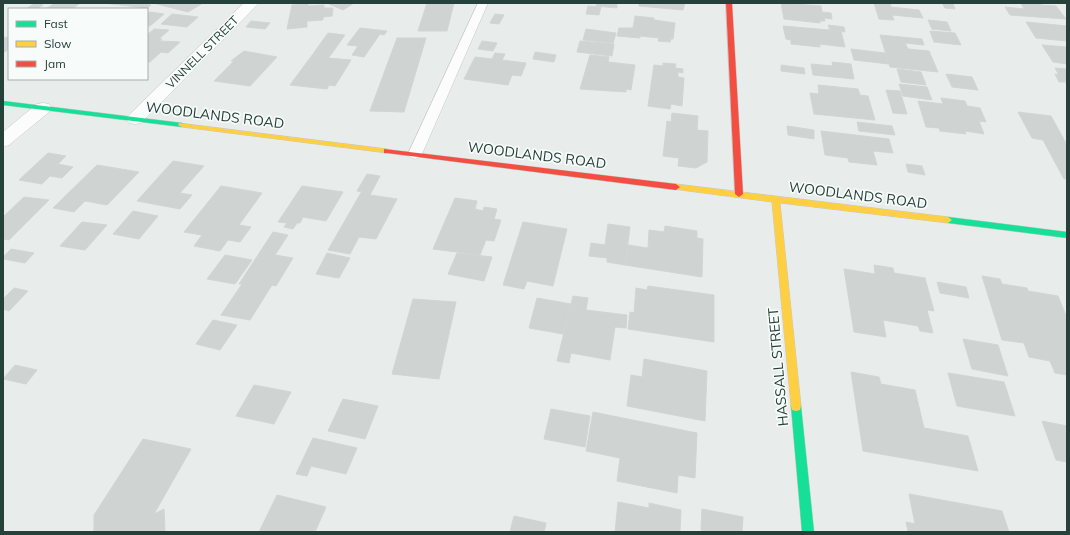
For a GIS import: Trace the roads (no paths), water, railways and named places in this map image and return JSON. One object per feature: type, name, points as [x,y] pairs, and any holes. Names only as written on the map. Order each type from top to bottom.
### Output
[{"type":"street","name":"VINNELL STREET","points":[[135,119],[252,3]]},
{"type":"street","points":[[729,3],[739,194]]},
{"type":"street","name":"WOODLANDS ROAD","points":[[3,103],[1067,236]]},
{"type":"street","points":[[3,141],[43,108]]},
{"type":"street","name":"HASSALL STREET","points":[[776,199],[808,532]]},
{"type":"lane","points":[[415,154],[483,3]]}]
